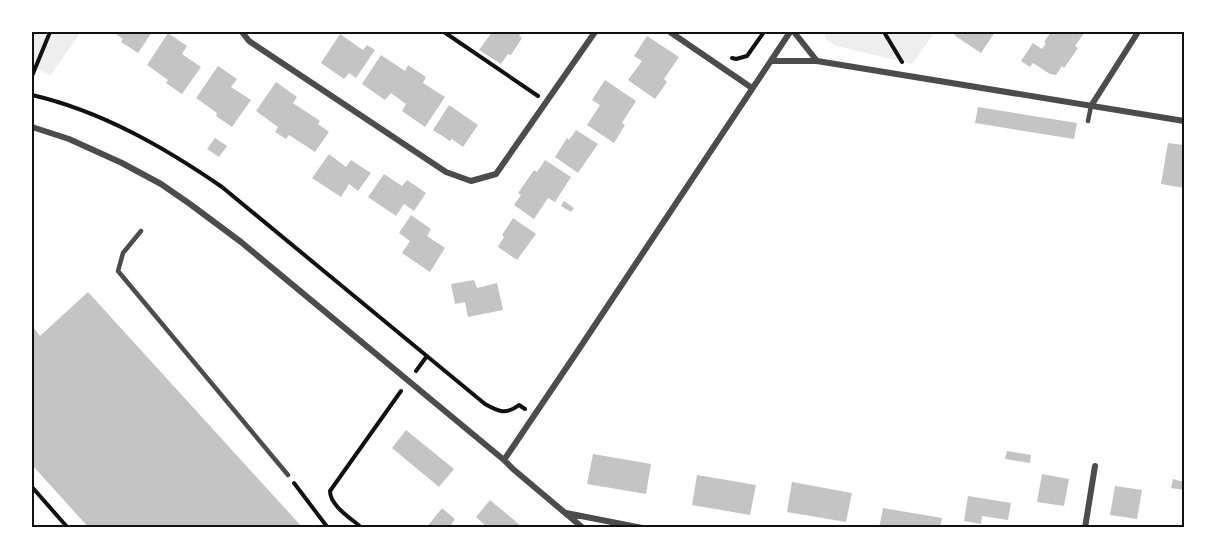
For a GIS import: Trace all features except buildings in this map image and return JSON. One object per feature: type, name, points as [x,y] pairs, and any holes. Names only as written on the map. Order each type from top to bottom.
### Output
[{"type":"street","points":[[242,32],[249,41],[446,172],[471,181],[496,174],[594,32]]},
{"type":"street","points":[[670,32],[752,88]]},
{"type":"street","points":[[504,460],[790,32]]},
{"type":"street","points":[[794,32],[817,61]]},
{"type":"street","points":[[1091,106],[1138,32]]},
{"type":"street","points":[[771,61],[817,61],[1185,121]]},
{"type":"street","points":[[32,127],[69,139],[122,163],[161,184],[190,204],[240,242],[409,381],[583,528]]},
{"type":"street","points":[[1085,528],[1095,466]]},
{"type":"street","points":[[565,513],[642,528]]},
{"type":"lane","points":[[1088,121],[1091,106]]},
{"type":"lane","points":[[141,231],[123,253],[118,272],[288,475]]},
{"type":"path","points":[[32,76],[50,32]]},
{"type":"path","points":[[444,32],[546,102]]},
{"type":"path","points":[[724,57],[736,59],[747,57],[764,32]]},
{"type":"path","points":[[884,32],[902,62],[900,75]]},
{"type":"path","points":[[32,94],[114,123],[189,164],[231,194],[485,404],[495,410],[505,412],[514,410],[519,405],[534,415]]},
{"type":"path","points":[[362,528],[334,503],[330,498],[330,491],[427,356]]},
{"type":"path","points":[[288,475],[328,528]]},
{"type":"path","points":[[32,488],[68,528]]},
{"type":"shaded area","points":[[32,32],[81,32],[51,75],[32,67]]},
{"type":"shaded area","points":[[823,32],[935,32],[912,64],[837,46],[827,40]]}]
